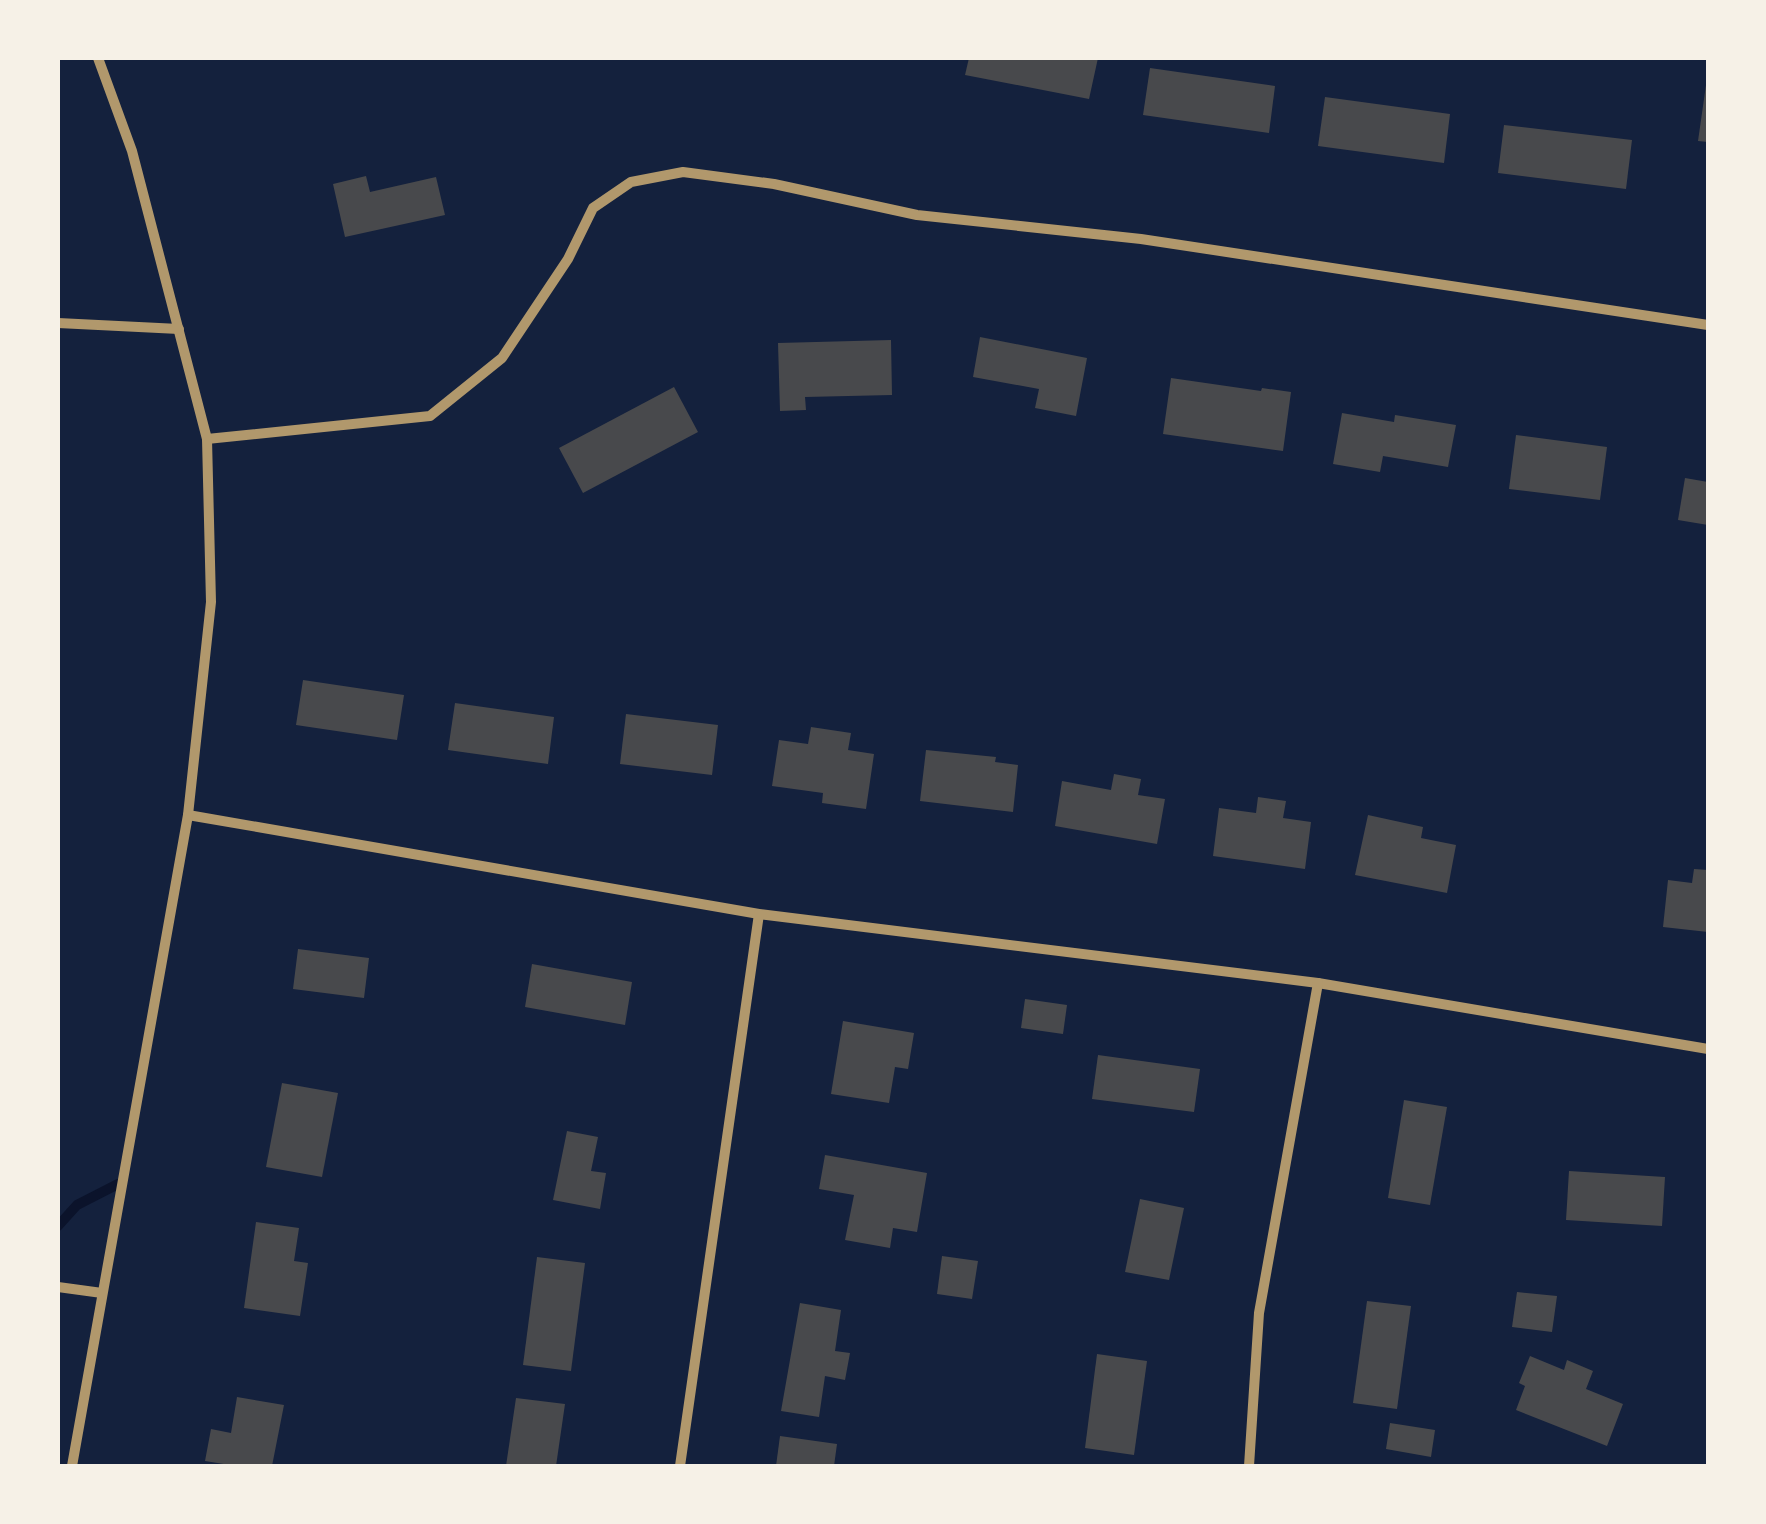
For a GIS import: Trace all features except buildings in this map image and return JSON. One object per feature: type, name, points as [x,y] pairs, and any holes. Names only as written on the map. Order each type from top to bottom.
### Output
[{"type":"street","points":[[72,1466],[188,815],[211,602],[207,439],[132,151],[98,58]]},
{"type":"street","points":[[207,439],[430,416],[502,358],[568,259],[593,208],[631,182],[683,172],[774,184],[917,215],[1141,239],[1708,325]]},
{"type":"street","points":[[58,323],[179,329]]},
{"type":"street","points":[[188,815],[758,914],[1318,983],[1708,1049]]},
{"type":"street","points":[[680,1466],[758,914]]},
{"type":"street","points":[[1249,1466],[1259,1314],[1318,983]]},
{"type":"street","points":[[58,1286],[102,1293]]},
{"type":"waterway","points":[[58,1226],[77,1205],[118,1184]]}]
